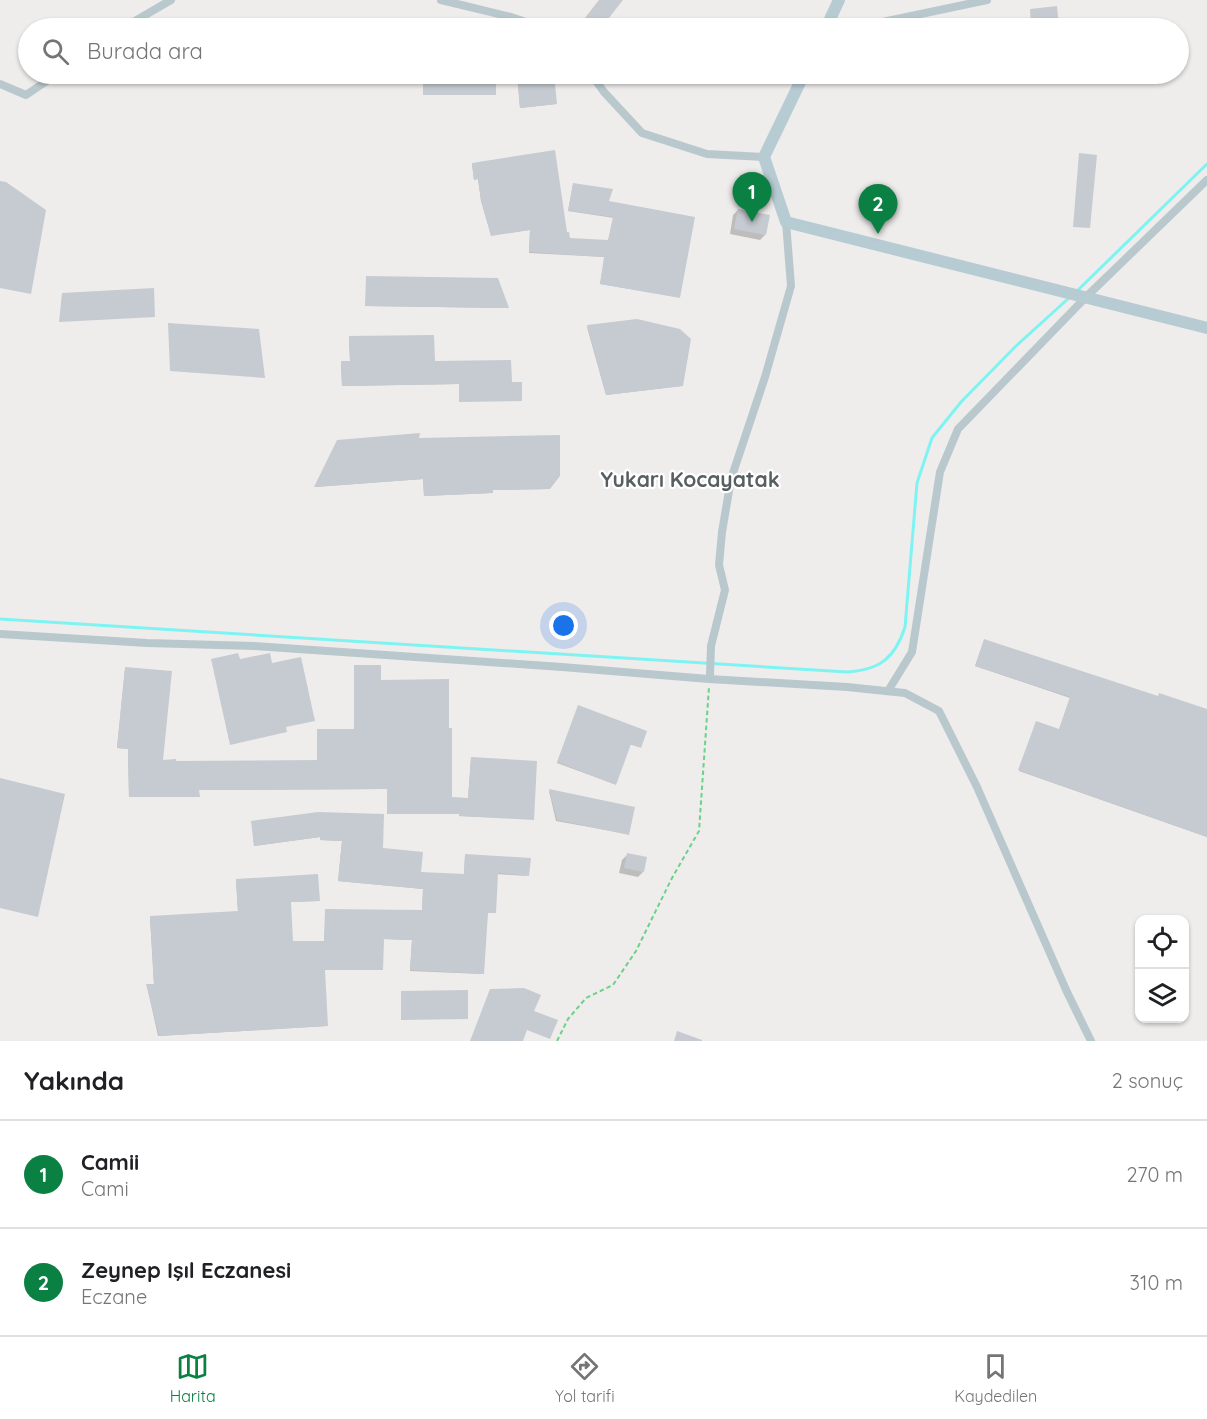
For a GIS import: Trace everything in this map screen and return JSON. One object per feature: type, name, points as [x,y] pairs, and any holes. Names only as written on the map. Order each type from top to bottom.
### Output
[{"type":"street","points":[[140,18],[171,0]]},
{"type":"street","points":[[441,0],[455,1],[514,18]]},
{"type":"street","points":[[831,18],[839,0]]},
{"type":"street","points":[[902,18],[987,0]]},
{"type":"street","points":[[0,84],[26,95],[42,84]]},
{"type":"street","points":[[598,84],[642,133],[706,154],[764,157]]},
{"type":"street","points":[[710,677],[711,646],[725,590],[719,565],[731,479],[765,377],[791,285],[786,222],[764,157],[799,84]]},
{"type":"street","points":[[888,691],[912,652],[940,472],[958,429],[1086,297],[1207,180]]},
{"type":"street","points":[[786,222],[1207,328]]},
{"type":"street","points":[[0,634],[147,643],[254,646],[710,677],[905,693],[939,711],[977,787],[1067,992],[1091,1041]]},
{"type":"path","points":[[556,1041],[568,1019],[586,998],[613,985],[636,951],[672,878],[699,831],[710,677]]},
{"type":"building","points":[[599,0],[623,0],[609,18],[585,18]]},
{"type":"building","points":[[1057,6],[1058,18],[1030,18],[1030,9]]},
{"type":"building","points":[[423,84],[496,84],[496,95],[423,95]]},
{"type":"building","points":[[518,84],[555,84],[557,104],[520,108]]},
{"type":"building","points":[[555,150],[567,232],[570,238],[608,240],[613,217],[568,211],[573,183],[613,189],[609,201],[695,217],[680,298],[600,284],[604,257],[529,252],[530,230],[491,236],[478,179],[474,180],[472,163]]},
{"type":"building","points":[[1079,153],[1097,155],[1090,228],[1073,227]]},
{"type":"building","points":[[0,181],[6,182],[46,210],[31,294],[0,288]]},
{"type":"building","points":[[738,209],[770,215],[766,235],[734,229]]},
{"type":"building","points":[[366,276],[498,278],[509,308],[365,306]]},
{"type":"building","points":[[154,288],[155,317],[59,322],[62,293]]},
{"type":"building","points":[[637,319],[680,329],[691,339],[683,386],[606,395],[587,325]]},
{"type":"building","points":[[168,323],[259,329],[265,378],[170,371]]},
{"type":"building","points":[[434,335],[435,361],[511,360],[512,382],[522,382],[522,401],[459,402],[459,384],[342,386],[341,361],[350,361],[349,336]]},
{"type":"building","points":[[420,433],[419,438],[560,435],[560,476],[550,489],[493,490],[493,493],[424,496],[423,479],[314,487],[337,440]]},
{"type":"building","points":[[984,639],[1158,696],[1159,693],[1207,709],[1207,837],[1018,770],[1036,721],[1059,729],[1070,697],[975,666]]},
{"type":"building","points":[[238,653],[240,659],[270,653],[272,663],[301,657],[315,721],[286,727],[287,732],[230,745],[211,659]]},
{"type":"building","points":[[354,665],[381,665],[381,680],[449,679],[452,797],[468,798],[471,757],[537,761],[534,820],[459,816],[459,814],[387,814],[387,789],[199,790],[200,797],[129,797],[128,749],[117,748],[125,667],[172,671],[163,760],[317,760],[317,729],[354,729]]},
{"type":"building","points":[[578,705],[647,731],[641,748],[631,744],[616,785],[557,762]]},
{"type":"building","points":[[0,778],[65,794],[38,917],[0,908]]},
{"type":"building","points":[[549,789],[635,807],[629,835],[557,820]]},
{"type":"building","points":[[318,812],[384,814],[383,848],[423,852],[421,872],[464,874],[465,854],[531,858],[529,876],[498,873],[496,913],[488,913],[484,974],[410,970],[412,940],[384,939],[383,970],[325,970],[328,1026],[159,1036],[146,984],[154,984],[150,916],[238,911],[236,879],[318,874],[320,901],[291,902],[293,941],[324,941],[325,909],[422,910],[423,889],[338,881],[342,841],[320,840],[320,837],[254,846],[251,821]]},
{"type":"building","points":[[627,853],[647,857],[644,872],[624,868]]},
{"type":"building","points":[[524,988],[541,995],[534,1011],[558,1020],[550,1039],[527,1030],[523,1041],[470,1041],[490,989]]},
{"type":"building","points":[[468,990],[468,1019],[401,1020],[401,991]]},
{"type":"building","points":[[677,1031],[702,1040],[702,1041],[674,1041]]},
{"type":"waterway","points":[[1077,291],[1207,164]]},
{"type":"waterway","points":[[0,619],[847,672],[869,668],[885,660],[891,654],[905,627],[917,483],[932,438],[961,402],[1015,347],[1070,297]]},
{"type":"place","name":"Camii","points":[[752,222]]},
{"type":"place","name":"Zeynep Işıl Eczanesi","points":[[878,234]]},
{"type":"district","name":"Yukarı Kocayatak","points":[[690,479]]}]
